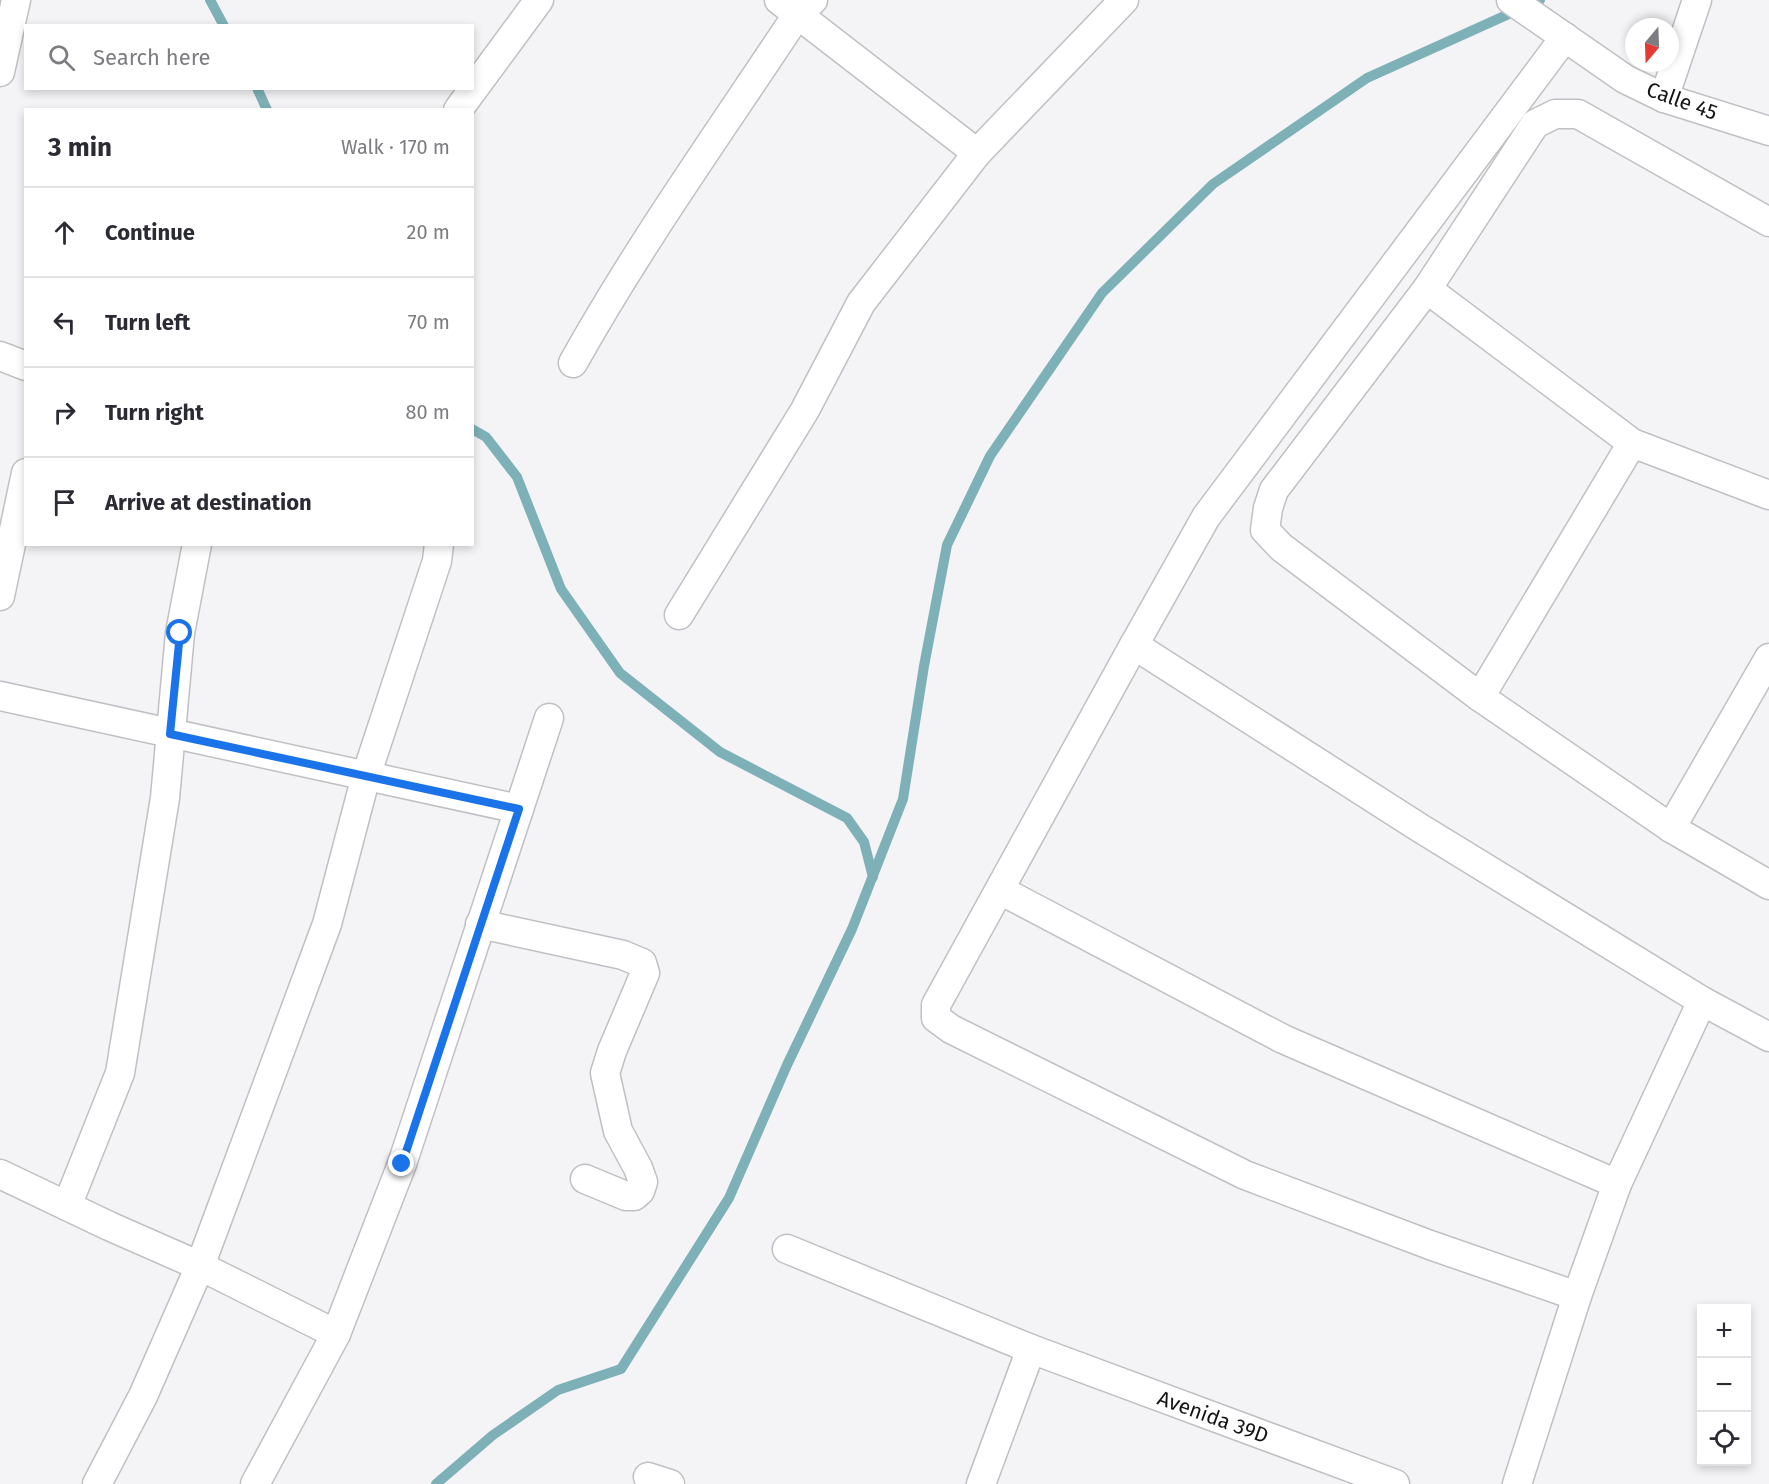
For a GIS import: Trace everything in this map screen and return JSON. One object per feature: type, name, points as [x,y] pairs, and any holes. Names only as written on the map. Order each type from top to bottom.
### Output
[{"type":"street","points":[[0,72],[16,0]]},
{"type":"street","points":[[474,88],[539,0]]},
{"type":"street","points":[[679,615],[805,410],[861,303],[977,153],[1124,0]]},
{"type":"street","name":"Calle 45","points":[[1511,0],[1625,79],[1664,98],[1769,131]]},
{"type":"street","points":[[1664,98],[1697,0]]},
{"type":"street","points":[[573,363],[609,298],[796,5],[977,153]]},
{"type":"street","points":[[1565,37],[1206,517],[936,1005],[936,1018],[951,1029],[1245,1175],[1430,1245],[1577,1296]]},
{"type":"street","points":[[459,108],[473,90]]},
{"type":"street","points":[[1769,222],[1578,114],[1555,114],[1535,124],[1427,289],[1274,490],[1268,508],[1265,530],[1281,547],[1480,697],[1671,828],[1769,885]]},
{"type":"street","points":[[1427,289],[1632,443],[1769,495]]},
{"type":"street","points":[[0,356],[24,365]]},
{"type":"street","points":[[1480,697],[1632,443]]},
{"type":"street","points":[[0,596],[24,482]]},
{"type":"street","points":[[67,1206],[120,1073],[165,798],[180,633],[197,546]]},
{"type":"street","points":[[97,1484],[143,1396],[200,1266],[327,924],[366,776],[437,561],[439,546]]},
{"type":"street","points":[[1134,645],[1420,828],[1702,1001],[1769,1037]]},
{"type":"street","points":[[1671,828],[1769,658]]},
{"type":"street","points":[[0,696],[519,809]]},
{"type":"street","points":[[255,1484],[336,1334],[402,1164],[549,718]]},
{"type":"street","points":[[1000,890],[1283,1039],[1617,1184]]},
{"type":"street","points":[[480,924],[623,955],[642,963],[645,973],[605,1073],[618,1131],[638,1168],[643,1187],[634,1196],[626,1196],[585,1179]]},
{"type":"street","points":[[1517,1484],[1577,1296],[1617,1184],[1702,1001]]},
{"type":"street","points":[[0,1174],[200,1266],[336,1334]]},
{"type":"street","name":"Avenida 39D","points":[[787,1249],[1031,1350],[1395,1484]]},
{"type":"street","points":[[981,1484],[1031,1350]]},
{"type":"waterway","points":[[210,0],[223,24]]},
{"type":"waterway","points":[[436,1484],[493,1435],[558,1390],[621,1369],[729,1198],[787,1065],[852,929],[903,799],[924,666],[947,545],[990,456],[1102,293],[1213,184],[1367,78],[1540,0]]},
{"type":"waterway","points":[[258,90],[266,108]]},
{"type":"waterway","points":[[474,430],[486,437],[517,477],[561,589],[620,673],[720,752],[847,818],[864,842],[873,877]]},
{"type":"route","points":[[180,633],[170,734],[519,809],[402,1164]]}]
